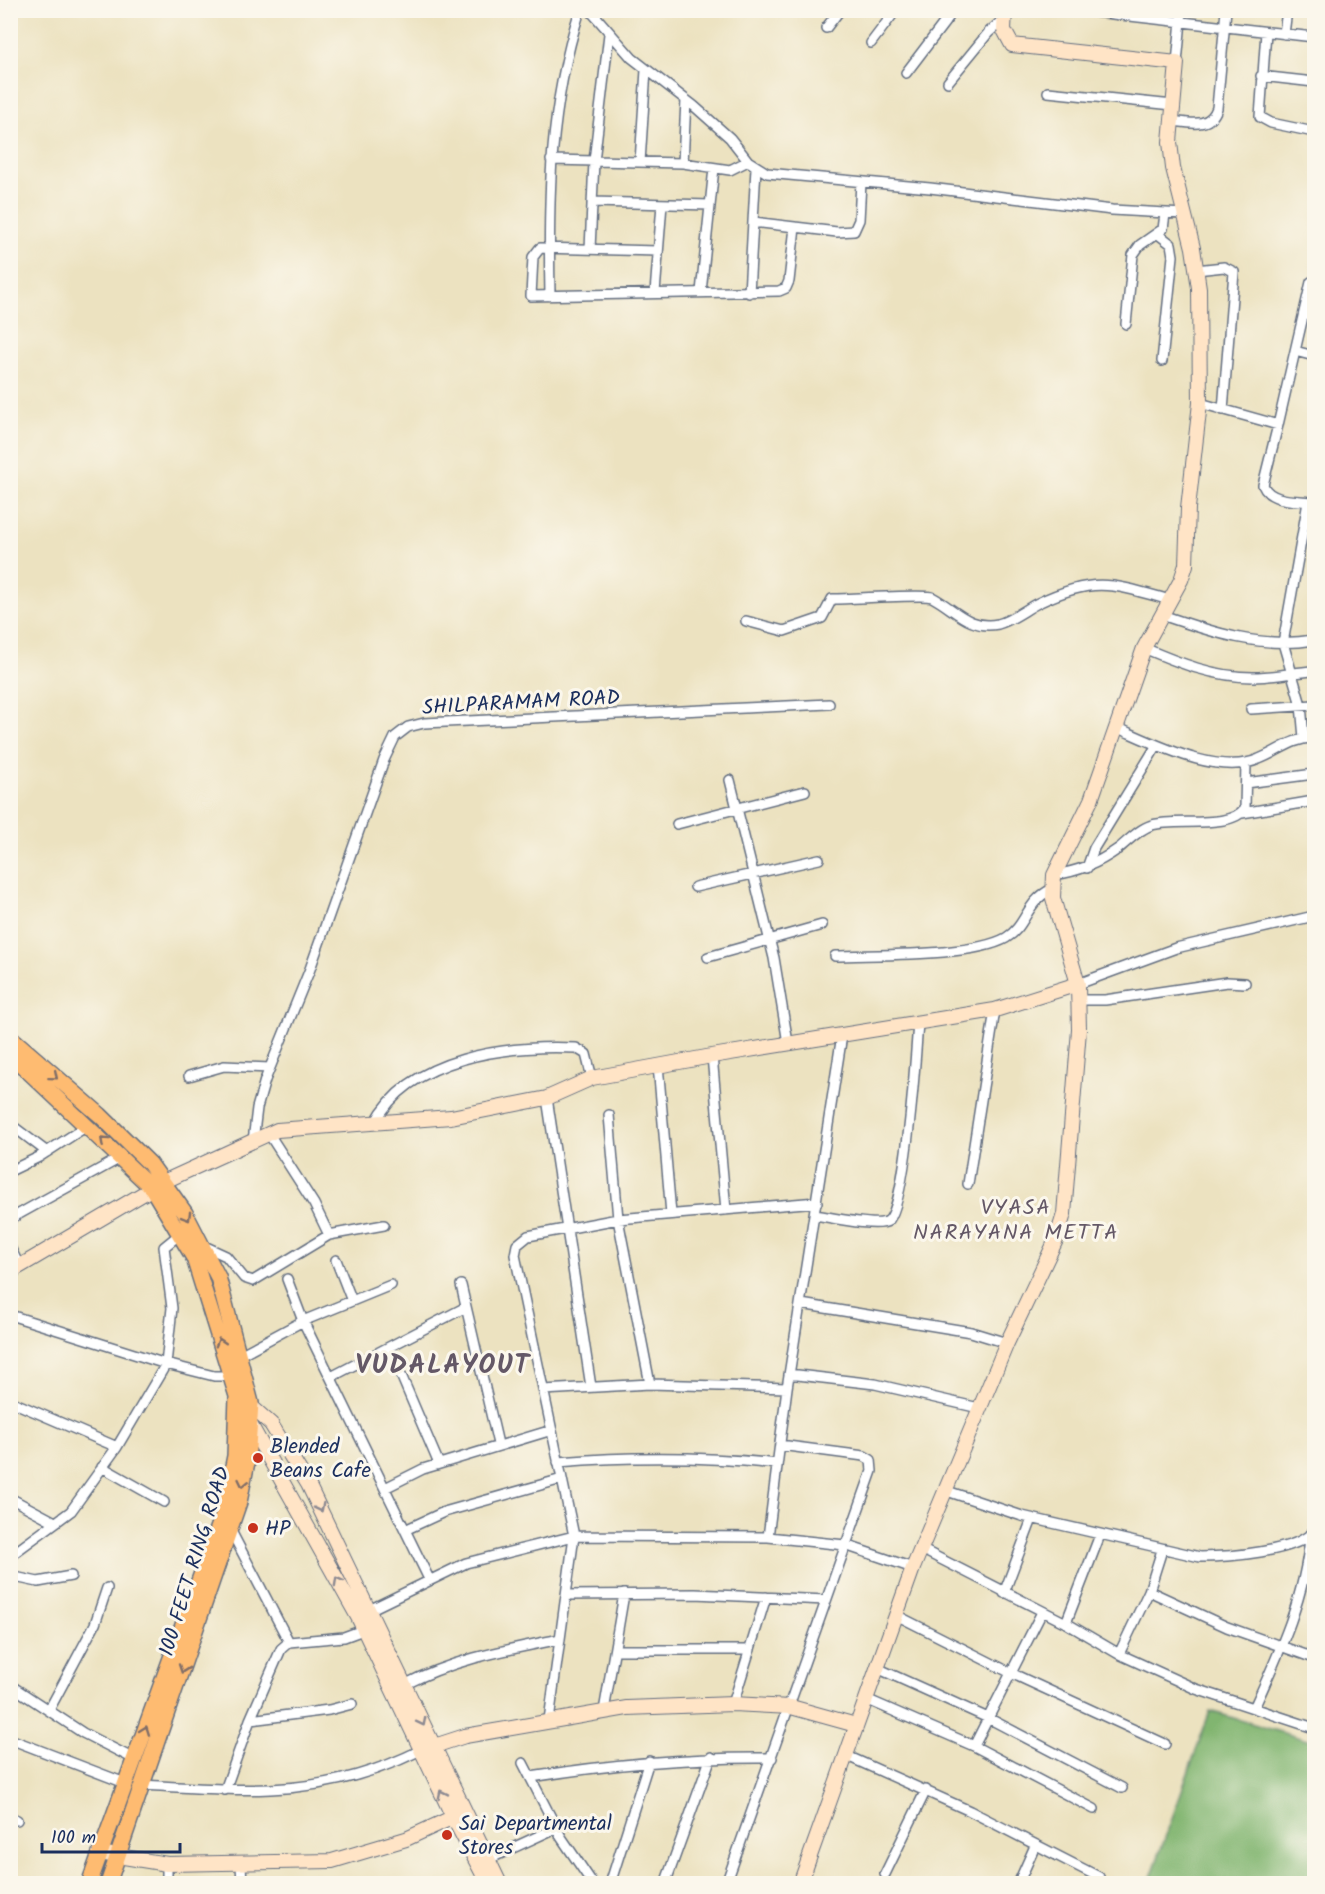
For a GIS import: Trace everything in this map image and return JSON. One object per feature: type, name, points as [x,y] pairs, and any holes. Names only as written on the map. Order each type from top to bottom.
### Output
[{"type":"main road","name":"100 FEET RING ROAD","points":[[10,1037],[100,1114],[150,1164],[157,1185],[194,1258],[244,1420],[248,1462],[230,1529],[108,1884]]},
{"type":"main road","name":"100 FEET RING ROAD","points":[[10,1054],[87,1126],[157,1185],[185,1213],[218,1277],[251,1403],[244,1420],[223,1515],[89,1884]]},
{"type":"street","points":[[550,296],[551,160],[558,91],[580,10]]},
{"type":"street","points":[[590,10],[609,34],[646,70],[686,100],[730,138],[752,165],[753,222],[748,292]]},
{"type":"street","points":[[826,28],[840,10]]},
{"type":"street","points":[[872,44],[896,10]]},
{"type":"street","points":[[906,73],[954,10]]},
{"type":"street","points":[[1077,10],[1137,14],[1180,22],[1314,37]]},
{"type":"street","points":[[804,1882],[845,1755],[913,1568],[979,1408],[1056,1240],[1064,1214],[1079,1030],[1078,984],[1053,898],[1053,882],[1091,800],[1144,648],[1186,565],[1188,508],[1200,403],[1196,270],[1173,168],[1172,122],[1182,10]]},
{"type":"street","points":[[1172,122],[1207,123],[1214,117],[1217,108],[1226,10]]},
{"type":"street","points":[[1284,34],[1287,10]]},
{"type":"street","points":[[1004,14],[1006,39],[1012,45],[1177,63]]},
{"type":"street","points":[[948,82],[1004,14]]},
{"type":"street","points":[[1266,32],[1259,112],[1263,120],[1314,132]]},
{"type":"street","points":[[590,249],[594,161],[609,34]]},
{"type":"street","points":[[640,162],[646,70]]},
{"type":"street","points":[[1262,76],[1314,82]]},
{"type":"street","points":[[1048,92],[1173,105]]},
{"type":"street","points":[[683,163],[686,100]]},
{"type":"street","points":[[551,160],[683,163],[730,170],[752,165],[785,176],[1165,214],[1184,214]]},
{"type":"street","points":[[701,292],[714,168]]},
{"type":"street","points":[[753,222],[854,231],[860,220],[861,182]]},
{"type":"street","points":[[592,202],[710,205]]},
{"type":"street","points":[[655,292],[662,204]]},
{"type":"street","points":[[1126,324],[1133,255],[1140,245],[1163,230],[1165,214]]},
{"type":"street","points":[[658,251],[540,248],[533,257],[531,296],[779,291],[786,288],[795,227]]},
{"type":"street","points":[[1158,234],[1171,244],[1173,256],[1162,361]]},
{"type":"street","points":[[1196,270],[1224,267],[1234,272],[1223,410]]},
{"type":"street","points":[[1304,738],[1301,705],[1283,643],[1311,502],[1275,497],[1268,494],[1263,485],[1311,282]]},
{"type":"street","points":[[1295,351],[1314,356]]},
{"type":"street","points":[[1200,403],[1278,425]]},
{"type":"street","points":[[746,621],[783,631],[822,618],[832,599],[885,599],[916,595],[932,597],[973,624],[999,624],[1069,588],[1111,584],[1170,600]]},
{"type":"street","points":[[1162,615],[1230,637],[1283,643],[1314,640]]},
{"type":"street","points":[[1144,648],[1194,668],[1211,672],[1253,677],[1314,671]]},
{"type":"street","name":"SHILPARAMAM ROAD","points":[[253,1141],[257,1108],[270,1068],[310,969],[384,760],[395,737],[408,727],[424,723],[829,704]]},
{"type":"street","points":[[1251,709],[1314,705]]},
{"type":"street","points":[[1118,728],[1157,745],[1210,761],[1246,763],[1259,760],[1288,743],[1304,738],[1314,738]]},
{"type":"street","points":[[1087,868],[1094,848],[1157,745]]},
{"type":"street","points":[[1242,813],[1247,799],[1246,763]]},
{"type":"street","points":[[1246,783],[1314,774]]},
{"type":"street","points":[[730,780],[770,941],[788,1043]]},
{"type":"street","points":[[677,824],[805,790]]},
{"type":"street","points":[[835,956],[931,952],[995,943],[1013,933],[1035,899],[1053,882],[1087,868],[1150,826],[1185,820],[1218,821],[1242,813],[1314,801]]},
{"type":"street","points":[[695,887],[819,859]]},
{"type":"street","points":[[10,1247],[15,1270],[157,1185],[278,1130],[451,1117],[546,1098],[592,1078],[658,1065],[995,1010],[1078,984],[1176,948],[1314,915]]},
{"type":"street","points":[[708,957],[822,925]]},
{"type":"street","points":[[1078,1000],[1105,1000],[1227,982],[1245,983]]},
{"type":"street","points":[[968,1184],[995,1010]]},
{"type":"street","points":[[815,1215],[878,1224],[888,1221],[892,1215],[902,1179],[918,1022]]},
{"type":"street","points":[[768,1537],[789,1374],[818,1202],[842,1035]]},
{"type":"street","points":[[375,1123],[385,1104],[399,1090],[466,1057],[491,1051],[576,1048],[586,1054],[592,1078]]},
{"type":"street","points":[[712,1056],[726,1210]]},
{"type":"street","points":[[658,1065],[671,1214]]},
{"type":"street","points":[[189,1076],[224,1066],[270,1068]]},
{"type":"street","points":[[546,1098],[591,1387]]},
{"type":"street","points":[[609,1115],[618,1219],[650,1384]]},
{"type":"street","points":[[10,1124],[47,1152]]},
{"type":"street","points":[[10,1171],[47,1152],[87,1126]]},
{"type":"street","points":[[269,1134],[314,1204],[329,1235]]},
{"type":"street","points":[[10,1219],[122,1157]]},
{"type":"street","points":[[549,1720],[574,1536],[515,1250],[521,1240],[528,1236],[618,1219],[818,1202]]},
{"type":"street","points":[[202,1245],[226,1256],[244,1278],[253,1281],[329,1235],[384,1225]]},
{"type":"street","points":[[10,1556],[71,1511],[117,1447],[166,1364],[172,1308],[164,1247],[180,1234]]},
{"type":"street","points":[[336,1260],[352,1301]]},
{"type":"street","points":[[287,1279],[303,1321],[429,1579]]},
{"type":"street","points":[[238,1356],[303,1321],[391,1285]]},
{"type":"street","points":[[461,1285],[498,1444]]},
{"type":"street","points":[[801,1304],[971,1332],[1008,1343]]},
{"type":"street","points":[[331,1377],[466,1308]]},
{"type":"street","points":[[10,1315],[166,1364],[214,1376],[232,1376]]},
{"type":"street","points":[[389,1347],[439,1464]]},
{"type":"street","points":[[789,1374],[875,1384],[979,1408]]},
{"type":"street","points":[[543,1390],[650,1384],[787,1388]]},
{"type":"street","points":[[237,1396],[251,1403],[271,1424],[308,1484],[363,1613],[363,1630],[427,1748],[467,1811],[500,1884]]},
{"type":"street","points":[[10,1401],[117,1447]]},
{"type":"street","points":[[244,1420],[363,1613],[404,1685],[453,1817],[488,1884]]},
{"type":"street","points":[[385,1488],[439,1464],[498,1444],[552,1430]]},
{"type":"street","points":[[741,1884],[727,1881],[872,1471],[871,1460],[853,1454],[780,1445]]},
{"type":"street","points":[[558,1462],[650,1457],[721,1458],[777,1464]]},
{"type":"street","points":[[102,1467],[164,1502]]},
{"type":"street","points":[[405,1530],[444,1512],[562,1479]]},
{"type":"street","points":[[944,1490],[1032,1519],[1200,1557],[1222,1557],[1294,1544],[1312,1534]]},
{"type":"street","points":[[10,1498],[55,1522]]},
{"type":"street","points":[[1004,1593],[1032,1519]]},
{"type":"street","points":[[230,1529],[289,1642]]},
{"type":"street","points":[[1254,1708],[1283,1646],[1304,1580],[1312,1534]]},
{"type":"street","points":[[1066,1623],[1100,1535]]},
{"type":"street","points":[[363,1613],[466,1563],[574,1536],[768,1537],[845,1545],[913,1568]]},
{"type":"street","points":[[921,1549],[1066,1623],[1119,1654],[1196,1689],[1314,1728]]},
{"type":"street","points":[[1119,1654],[1149,1591],[1162,1550]]},
{"type":"street","points":[[10,1576],[38,1582],[71,1576]]},
{"type":"street","points":[[49,1710],[95,1624],[107,1588]]},
{"type":"street","points":[[1149,1591],[1227,1627],[1314,1658]]},
{"type":"street","points":[[566,1595],[624,1594],[826,1600]]},
{"type":"street","points":[[604,1711],[624,1594]]},
{"type":"street","points":[[734,1704],[766,1597]]},
{"type":"street","points":[[974,1746],[1042,1612]]},
{"type":"street","points":[[896,1615],[1011,1673],[1166,1744]]},
{"type":"street","points":[[225,1790],[250,1720],[281,1649],[289,1642],[333,1638],[363,1630]]},
{"type":"street","points":[[404,1685],[431,1671],[463,1659],[560,1639]]},
{"type":"street","points":[[615,1650],[750,1650]]},
{"type":"street","points":[[877,1668],[988,1718],[1122,1788]]},
{"type":"street","points":[[10,1685],[83,1733],[134,1759]]},
{"type":"street","points":[[866,1699],[974,1746],[1094,1809]]},
{"type":"street","points":[[250,1720],[296,1715],[352,1704]]},
{"type":"street","points":[[142,1785],[225,1790],[306,1788],[363,1775],[427,1748],[549,1720],[627,1708],[734,1704],[790,1707],[856,1725]]},
{"type":"street","points":[[10,1739],[126,1783]]},
{"type":"street","points":[[845,1755],[926,1790],[1099,1877]]},
{"type":"street","points":[[531,1778],[649,1761],[711,1757],[772,1758]]},
{"type":"street","points":[[665,1884],[711,1757]]},
{"type":"street","points":[[610,1884],[649,1761]]},
{"type":"street","points":[[523,1763],[556,1827],[593,1884]]},
{"type":"street","points":[[885,1874],[926,1790]]},
{"type":"street","points":[[99,1853],[167,1864],[333,1861],[406,1839],[467,1811]]},
{"type":"street","points":[[489,1858],[556,1827]]},
{"type":"street","points":[[1018,1884],[1035,1846]]},
{"type":"street","points":[[167,1864],[167,1884]]},
{"type":"street","points":[[241,1864],[242,1884]]},
{"type":"green space","points":[[1210,1711],[1314,1742],[1314,1883],[1149,1883]]},
{"type":"place","name":"Blended Beans Cafe","points":[[258,1458]]},
{"type":"place","name":"HP","points":[[253,1528]]},
{"type":"place","name":"Sai Departmental Stores","points":[[447,1835]]},
{"type":"district","name":"VYASA NARAYANA METTA","points":[[1016,1218]]},
{"type":"district","name":"VUDALAYOUT","points":[[443,1364]]}]
